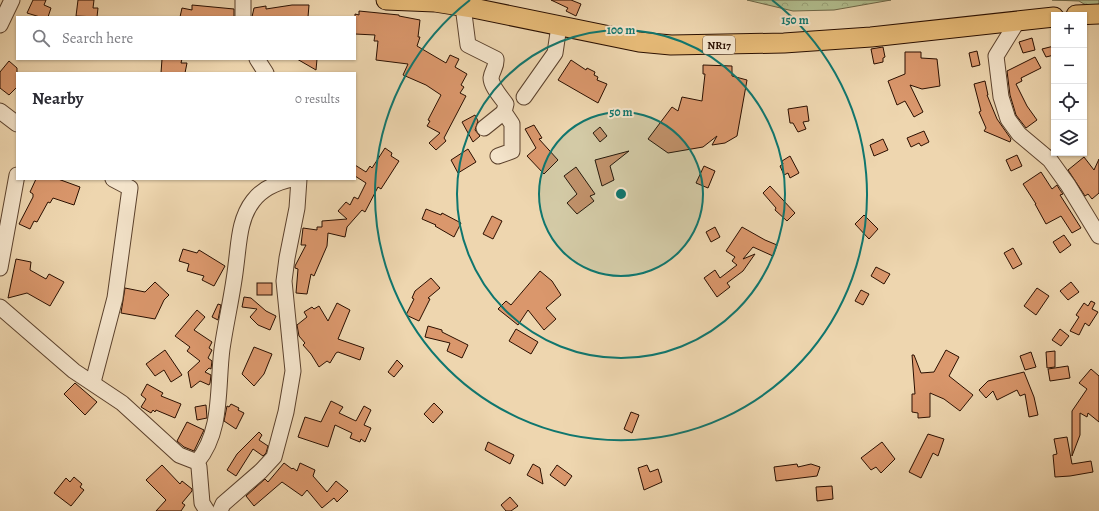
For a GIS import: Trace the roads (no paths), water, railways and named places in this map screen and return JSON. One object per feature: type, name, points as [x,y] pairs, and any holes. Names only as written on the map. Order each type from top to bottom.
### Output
[{"type":"main road","name":"NR17","points":[[386,0],[435,2],[463,6],[639,42],[697,46],[871,37],[1051,17]]},
{"type":"main road","points":[[1087,15],[1099,14]]},
{"type":"street","points":[[0,25],[12,0]]},
{"type":"street","points":[[243,0],[243,16]]},
{"type":"street","points":[[463,6],[468,45],[496,59],[497,66],[491,78],[493,85],[506,104],[504,112],[484,128]]},
{"type":"street","points":[[1018,22],[996,56],[1001,97],[1008,119],[1019,134],[1050,160],[1068,185],[1099,236]]},
{"type":"street","points":[[524,98],[555,53],[559,26]]},
{"type":"street","points":[[258,60],[265,72]]},
{"type":"street","points":[[0,111],[16,123]]},
{"type":"street","points":[[498,156],[512,151],[512,124],[504,112]]},
{"type":"street","points":[[0,268],[16,180]]},
{"type":"street","points":[[93,382],[115,298],[130,188],[115,180]]},
{"type":"street","points":[[197,462],[205,453],[214,430],[222,349],[234,282],[239,232],[253,200],[268,188],[288,180]]},
{"type":"street","points":[[220,511],[223,504],[261,471],[274,457],[286,412],[293,370],[284,281],[297,208],[299,180]]},
{"type":"street","points":[[0,307],[74,371],[93,382],[122,403],[179,455],[197,462],[199,467],[202,503],[207,511]]}]
